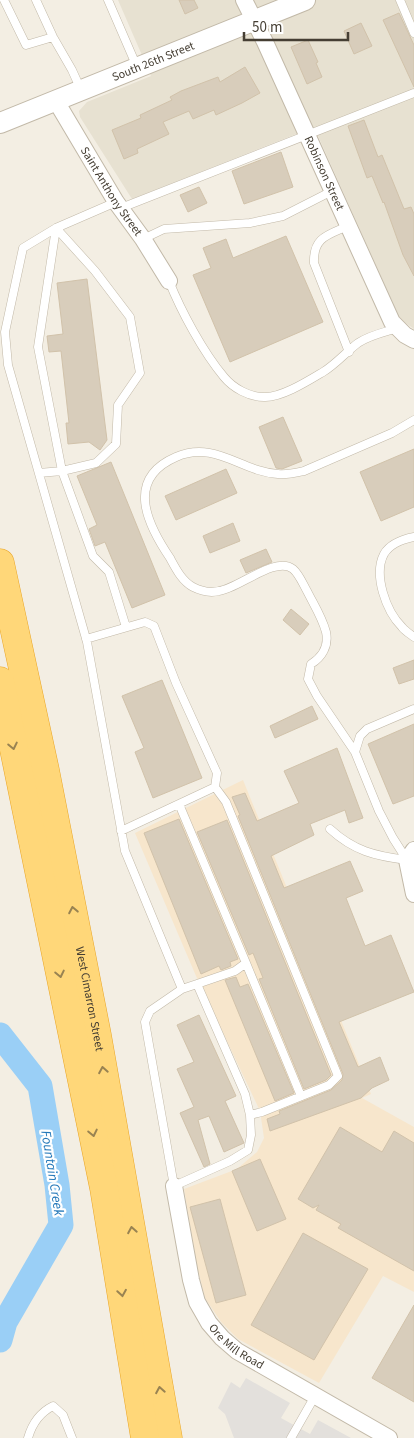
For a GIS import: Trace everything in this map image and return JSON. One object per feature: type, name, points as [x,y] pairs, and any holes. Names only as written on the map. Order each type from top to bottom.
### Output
[{"type":"highway","name":"West Cimarron Street","points":[[0,563],[45,770],[97,1035],[168,1438]]},
{"type":"highway","name":"West Cimarron Street","points":[[0,681],[104,1188],[145,1438]]},
{"type":"street","name":"Robinson Street","points":[[244,0],[392,322],[405,335],[414,340]]},
{"type":"street","name":"South 26th Street","points":[[0,122],[305,0]]},
{"type":"street","name":"Saint Anthony Street","points":[[56,101],[118,205],[144,239],[169,281]]},
{"type":"street","points":[[411,855],[414,894]]},
{"type":"street","name":"Ore Mill Road","points":[[174,1186],[191,1280],[197,1302],[209,1323],[237,1351],[390,1438]]},
{"type":"lane","points":[[4,0],[26,46],[53,37]]},
{"type":"lane","points":[[36,0],[81,90]]},
{"type":"lane","points":[[108,0],[137,67]]},
{"type":"lane","points":[[400,0],[414,34]]},
{"type":"lane","points":[[182,989],[125,851],[86,639],[8,365],[5,332],[23,248],[56,228],[307,135],[414,93]]},
{"type":"lane","points":[[144,239],[164,229],[250,223],[283,216],[332,191]]},
{"type":"lane","points":[[348,226],[320,239],[316,245],[314,263],[349,352]]},
{"type":"lane","points":[[56,228],[38,347],[62,471],[93,556],[109,572],[126,627]]},
{"type":"lane","points":[[39,474],[96,463],[116,444],[118,405],[140,374],[130,318],[95,271],[56,228]]},
{"type":"lane","points":[[169,281],[206,352],[225,378],[248,394],[263,398],[276,396],[324,371],[359,343],[373,336],[398,328]]},
{"type":"lane","points":[[411,855],[393,838],[379,811],[355,752],[317,696],[308,678],[311,664],[320,658],[325,649],[327,638],[322,620],[298,575],[291,568],[282,566],[272,567],[220,592],[194,587],[184,580],[154,532],[146,510],[144,497],[148,481],[156,469],[176,457],[190,453],[213,453],[257,469],[276,474],[291,474],[304,471],[378,439],[403,428],[414,420]]},
{"type":"lane","points":[[414,537],[401,540],[385,553],[380,570],[381,588],[388,607],[400,626],[414,637]]},
{"type":"lane","points":[[86,639],[145,622],[154,626],[176,683],[216,773],[215,787],[226,802],[338,1076],[329,1085],[250,1115]]},
{"type":"lane","points":[[355,752],[363,732],[414,709]]},
{"type":"lane","points":[[121,831],[215,787]]},
{"type":"lane","points":[[179,804],[301,1096]]},
{"type":"lane","points":[[330,829],[358,849],[382,857],[411,855]]},
{"type":"lane","points":[[197,984],[245,1094],[250,1115],[251,1135],[248,1150],[230,1161],[174,1186],[145,1022],[150,1010],[182,989],[235,971],[246,963]]},
{"type":"lane","points":[[291,1438],[315,1396]]},
{"type":"lane","points":[[28,1438],[42,1411],[53,1406],[62,1415],[72,1438]]},
{"type":"shaded area","points":[[118,0],[414,0],[414,329],[400,319],[314,127],[132,199],[80,117],[79,111],[87,102],[151,76]]},
{"type":"shaded area","points":[[243,780],[371,1094],[362,1098],[414,1127],[414,1292],[383,1276],[319,1383],[238,1339],[221,1322],[205,1298],[197,1266],[184,1189],[237,1169],[257,1152],[264,1138],[260,1111],[196,976],[135,833]]},
{"type":"shaded area","points":[[246,1378],[290,1403],[281,1418],[310,1434],[318,1420],[351,1438],[234,1438],[225,1414],[218,1408],[231,1382],[240,1388]]},
{"type":"building","points":[[179,0],[194,0],[198,8],[185,14]]},
{"type":"building","points":[[399,13],[414,45],[414,87],[383,20]]},
{"type":"building","points":[[361,23],[372,46],[354,54],[344,31]]},
{"type":"building","points":[[308,40],[318,62],[316,63],[322,77],[307,84],[291,47]]},
{"type":"building","points":[[245,67],[260,93],[216,115],[214,110],[193,119],[189,111],[163,122],[169,134],[137,149],[138,153],[124,159],[112,130],[141,118],[140,115],[172,100],[170,97],[181,91],[218,77],[220,82]]},
{"type":"building","points":[[364,120],[378,157],[382,155],[404,209],[411,207],[414,214],[414,276],[403,255],[384,202],[372,176],[367,178],[348,126]]},
{"type":"building","points":[[281,152],[293,187],[244,204],[232,171]]},
{"type":"building","points":[[199,187],[207,203],[188,212],[180,195]]},
{"type":"building","points":[[286,236],[323,322],[230,362],[193,275],[211,268],[203,248],[226,239],[233,258]]},
{"type":"building","points":[[87,279],[107,440],[100,450],[89,442],[68,444],[66,423],[69,423],[61,351],[49,352],[47,336],[63,334],[57,283]]},
{"type":"building","points":[[283,417],[302,461],[282,469],[276,468],[259,427]]},
{"type":"building","points":[[414,449],[414,507],[381,521],[360,472]]},
{"type":"building","points":[[111,462],[165,595],[132,608],[105,542],[95,546],[89,529],[97,525],[77,476]]},
{"type":"building","points":[[226,469],[237,493],[176,520],[165,496]]},
{"type":"building","points":[[233,523],[240,541],[210,553],[203,536]]},
{"type":"building","points":[[266,549],[272,562],[246,573],[240,560]]},
{"type":"building","points":[[291,609],[309,624],[300,635],[283,620]]},
{"type":"building","points":[[414,660],[414,679],[399,684],[393,668]]},
{"type":"building","points":[[162,680],[202,778],[153,798],[135,752],[144,748],[122,696]]},
{"type":"building","points":[[312,706],[318,719],[275,738],[270,726]]},
{"type":"building","points":[[414,724],[414,796],[393,804],[368,744]]},
{"type":"building","points":[[337,748],[363,818],[349,823],[345,810],[310,824],[314,835],[271,856],[284,888],[350,861],[363,891],[346,898],[365,946],[391,935],[414,992],[339,1022],[358,1067],[380,1057],[389,1080],[372,1088],[361,1098],[270,1131],[267,1119],[280,1114],[279,1111],[331,1090],[342,1080],[343,1074],[232,797],[245,793],[257,821],[299,803],[284,771]]},
{"type":"building","points":[[179,819],[238,959],[230,962],[231,966],[221,970],[219,966],[201,974],[144,833]]},
{"type":"building","points":[[227,820],[331,1075],[326,1080],[304,1089],[259,979],[263,978],[253,953],[249,955],[197,832]]},
{"type":"building","points":[[236,977],[240,987],[248,984],[294,1093],[275,1101],[225,980]]},
{"type":"building","points":[[199,1015],[236,1096],[225,1101],[244,1143],[224,1152],[209,1116],[198,1120],[210,1164],[204,1167],[180,1113],[194,1107],[177,1069],[194,1062],[177,1025]]},
{"type":"building","points":[[340,1127],[382,1152],[394,1131],[414,1143],[414,1271],[338,1228],[341,1224],[316,1210],[319,1205],[313,1208],[298,1199]]},
{"type":"building","points":[[260,1159],[286,1219],[257,1231],[232,1171]]},
{"type":"building","points":[[220,1199],[246,1295],[216,1303],[190,1207]]},
{"type":"building","points":[[303,1233],[368,1269],[314,1360],[251,1325]]},
{"type":"building","points":[[414,1305],[414,1402],[372,1378]]},
{"type":"waterway","name":"Fountain Creek","points":[[0,1035],[40,1086],[57,1185],[61,1225],[5,1322],[0,1340]]}]
